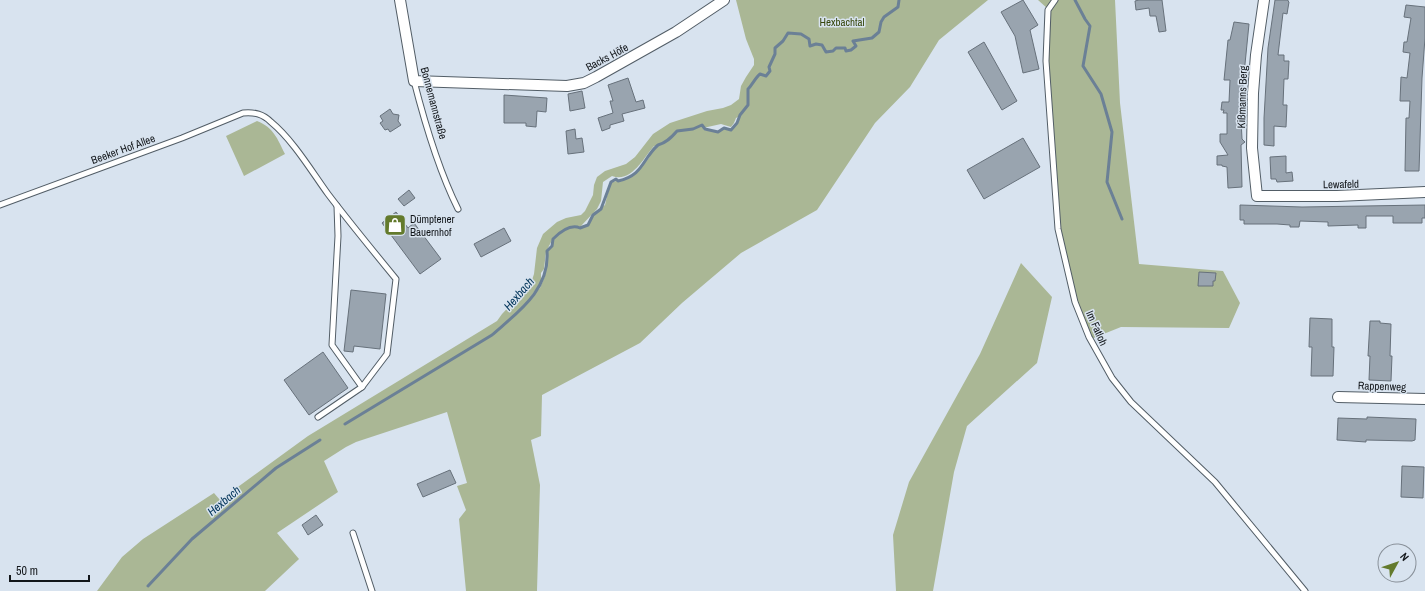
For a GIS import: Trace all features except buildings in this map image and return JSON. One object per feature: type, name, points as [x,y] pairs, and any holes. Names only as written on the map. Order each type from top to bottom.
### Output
[{"type":"street","name":"Bonnemannstraße","points":[[400,0],[414,81]]},
{"type":"street","name":"Backs Höfe","points":[[414,81],[567,86],[584,82],[596,77],[676,32],[724,0]]},
{"type":"street","name":"Kißmanns Berg","points":[[1257,196],[1252,148],[1253,93],[1256,55],[1264,0]]},
{"type":"street","name":"Lewafeld","points":[[1257,196],[1337,196],[1425,192]]},
{"type":"street","name":"Rappenweg","points":[[1338,397],[1425,399]]},
{"type":"lane","name":"Im Fatloh","points":[[1055,0],[1048,10],[1046,61],[1058,229],[1075,302],[1089,337],[1112,378],[1131,402],[1215,482],[1305,591]]},
{"type":"lane","name":"Bonnemannstraße","points":[[414,81],[421,109],[445,180],[458,209]]},
{"type":"lane","name":"Beeker Hof Allee","points":[[0,205],[182,138],[243,113],[252,112],[262,115],[272,122],[289,141],[337,206]]},
{"type":"lane","points":[[337,206],[338,236],[332,345],[362,387]]},
{"type":"lane","points":[[318,417],[362,387],[387,354],[396,278],[337,206]]},
{"type":"lane","points":[[353,533],[372,591]]},
{"type":"green space","name":"Hexbachtal","points":[[736,0],[988,0],[939,40],[910,87],[875,123],[817,210],[741,253],[682,303],[640,343],[542,395],[541,436],[531,440],[540,485],[537,591],[466,591],[459,519],[466,510],[457,486],[467,483],[447,412],[356,442],[324,461],[338,492],[277,533],[299,559],[265,591],[97,591],[122,557],[143,539],[214,493],[220,500],[308,436],[497,321],[531,283],[534,274],[537,248],[543,234],[557,222],[566,218],[581,215],[585,211],[593,195],[597,177],[605,171],[626,164],[635,157],[653,134],[670,123],[707,111],[723,108],[731,105],[739,99],[741,86],[754,65],[754,59],[746,39]],"holes":[[[740,116],[737,123],[732,128],[724,128],[718,132],[704,130],[703,128],[721,124],[731,127],[736,118]],[[654,146],[656,146],[652,149],[649,158],[634,175],[610,183],[605,205],[594,213],[601,201],[603,182],[612,176],[626,176],[637,168]],[[593,213],[589,225],[581,226]],[[553,238],[552,246],[547,252],[545,276],[540,288],[530,298],[541,282],[541,273],[544,269],[546,252]]]},
{"type":"green space","points":[[1038,0],[1115,0],[1120,103],[1139,264],[1223,271],[1240,303],[1229,328],[1121,327],[1091,339],[1076,303],[1058,230],[1047,61],[1048,9]]},
{"type":"green space","points":[[257,121],[271,130],[285,154],[244,176],[226,136]]},
{"type":"green space","points":[[1021,263],[1052,297],[1037,363],[967,426],[954,472],[933,591],[896,591],[893,535],[909,482],[980,354]]},
{"type":"waterway","name":"Hexbach","points":[[345,424],[492,335],[512,318],[522,309],[538,289],[547,265],[547,251],[552,246],[553,239],[562,231],[569,228],[580,228],[588,225],[593,215],[601,209],[611,182],[616,179],[618,181],[633,175],[638,171],[658,145],[664,143],[677,131],[693,129],[702,125],[705,129],[718,132],[724,128],[731,130],[748,105],[748,89],[760,74],[766,76],[770,71],[769,67],[775,54],[775,48],[783,41],[788,33],[801,34],[809,39],[810,46],[816,44],[822,45],[826,52],[833,51],[836,48],[845,48],[846,51],[851,50],[856,46],[853,41],[872,38],[879,32],[881,22],[884,17],[898,7],[899,0]]},
{"type":"waterway","points":[[1075,0],[1090,26],[1083,66],[1101,94],[1112,132],[1107,182],[1122,219]]},
{"type":"waterway","name":"Hexbach","points":[[148,586],[192,539],[276,468],[320,440]]},
{"type":"place","name":"Dümptener Bauernhof","points":[[395,225]]}]
